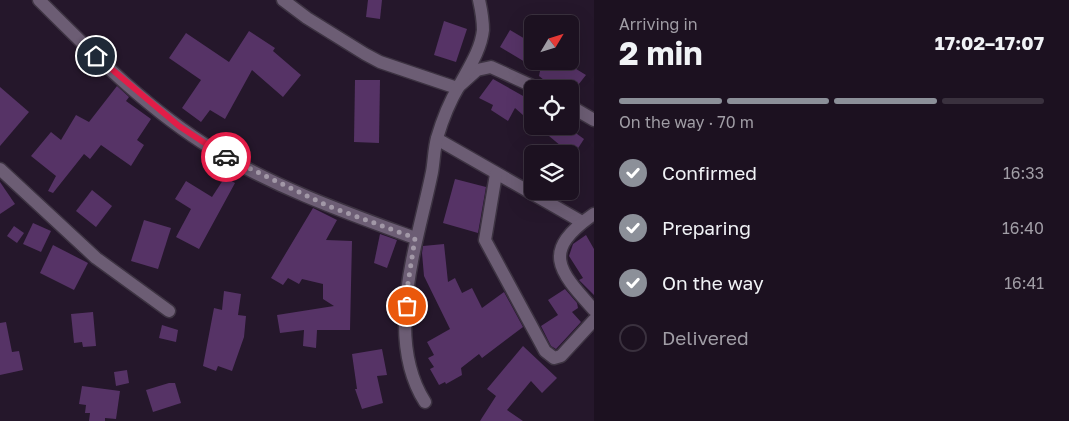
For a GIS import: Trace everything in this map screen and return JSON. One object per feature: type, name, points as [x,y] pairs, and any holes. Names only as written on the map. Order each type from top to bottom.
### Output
[{"type":"street","points":[[39,0],[135,91],[214,151],[328,206],[415,238]]},
{"type":"street","points":[[283,0],[307,18],[364,54],[380,62],[458,88]]},
{"type":"street","points":[[425,402],[413,380],[406,338],[407,290],[415,238],[432,172],[437,140],[458,88],[477,50],[483,30],[479,0]]},
{"type":"street","points":[[458,88],[477,70],[491,67],[524,82]]},
{"type":"street","points":[[579,111],[594,120]]},
{"type":"street","points":[[437,140],[582,222]]},
{"type":"street","points":[[0,169],[96,258],[169,311]]},
{"type":"street","points":[[496,174],[485,240],[545,351],[554,358],[561,356],[594,320]]},
{"type":"street","points":[[594,214],[582,222],[566,239],[559,251],[562,272],[594,310]]},
{"type":"building","points":[[368,0],[382,0],[380,19],[366,17]]},
{"type":"building","points":[[444,21],[467,29],[456,62],[434,55]]},
{"type":"building","points":[[510,30],[524,38],[524,61],[500,47]]},
{"type":"building","points":[[249,31],[275,48],[273,51],[301,75],[283,97],[252,70],[225,119],[210,110],[201,122],[182,108],[201,80],[169,58],[186,33],[229,62]]},
{"type":"building","points":[[538,70],[578,70],[586,75],[579,84],[579,80],[544,80],[539,76],[540,71]]},
{"type":"building","points":[[493,79],[524,96],[524,116],[515,108],[508,121],[491,110],[493,105],[479,98]]},
{"type":"building","points":[[355,80],[380,80],[379,143],[354,142]]},
{"type":"building","points":[[117,86],[129,97],[126,101],[151,119],[137,140],[144,145],[131,166],[101,145],[90,159],[84,154],[53,193],[48,191],[56,176],[31,156],[51,132],[61,140],[76,115],[89,122]]},
{"type":"building","points":[[0,87],[29,112],[0,146]]},
{"type":"building","points":[[548,135],[578,135],[584,139],[579,147],[579,145],[560,145]]},
{"type":"building","points":[[225,177],[235,183],[199,249],[176,237],[191,209],[175,199],[186,181],[212,197]]},
{"type":"building","points":[[455,179],[486,187],[478,233],[443,223]]},
{"type":"building","points":[[0,182],[15,204],[0,214]]},
{"type":"building","points":[[92,190],[112,206],[96,227],[76,211]]},
{"type":"building","points":[[313,208],[337,220],[326,240],[352,241],[350,330],[317,330],[316,348],[303,346],[304,330],[280,333],[277,315],[334,306],[323,299],[323,284],[302,279],[299,284],[288,278],[283,285],[271,278]]},
{"type":"building","points":[[144,220],[171,228],[158,269],[131,261]]},
{"type":"building","points":[[33,223],[51,231],[41,252],[23,244]]},
{"type":"building","points":[[14,226],[24,233],[17,243],[7,236]]},
{"type":"building","points":[[380,234],[397,240],[387,268],[374,263]]},
{"type":"building","points":[[586,235],[594,249],[594,295],[579,280],[583,278],[569,256],[573,244]]},
{"type":"building","points":[[444,244],[448,282],[455,278],[462,293],[472,288],[482,308],[504,292],[523,327],[482,358],[479,354],[461,368],[462,375],[446,384],[445,382],[439,385],[430,369],[434,367],[428,358],[434,355],[427,342],[450,329],[424,276],[422,253],[423,246]]},
{"type":"building","points":[[53,245],[88,263],[74,290],[40,273]]},
{"type":"building","points":[[565,289],[577,303],[578,308],[572,312],[581,322],[556,349],[551,346],[541,326],[558,315],[548,300]]},
{"type":"building","points":[[224,291],[241,294],[238,315],[246,316],[244,337],[232,371],[218,366],[216,371],[203,366],[214,308],[222,310]]},
{"type":"building","points":[[93,312],[96,346],[83,347],[82,342],[74,343],[71,314]]},
{"type":"building","points":[[6,322],[12,352],[19,351],[23,370],[0,375],[0,323]]},
{"type":"building","points":[[162,325],[178,330],[176,342],[159,338]]},
{"type":"building","points":[[523,346],[557,378],[542,393],[531,381],[507,410],[523,421],[480,421],[496,396],[487,389]]},
{"type":"building","points":[[382,349],[387,375],[377,376],[383,403],[362,409],[355,389],[357,389],[352,354]]},
{"type":"building","points":[[127,370],[129,383],[116,386],[114,372]]},
{"type":"building","points":[[175,383],[181,403],[153,412],[146,390]]},
{"type":"building","points":[[82,386],[120,391],[116,419],[105,418],[105,421],[89,421],[90,413],[85,413],[86,405],[79,404]]},
{"type":"way so far","points":[[226,157],[328,206],[415,238],[407,290],[407,306]]},
{"type":"route","points":[[96,56],[135,91],[179,126],[214,151],[226,157]]}]
